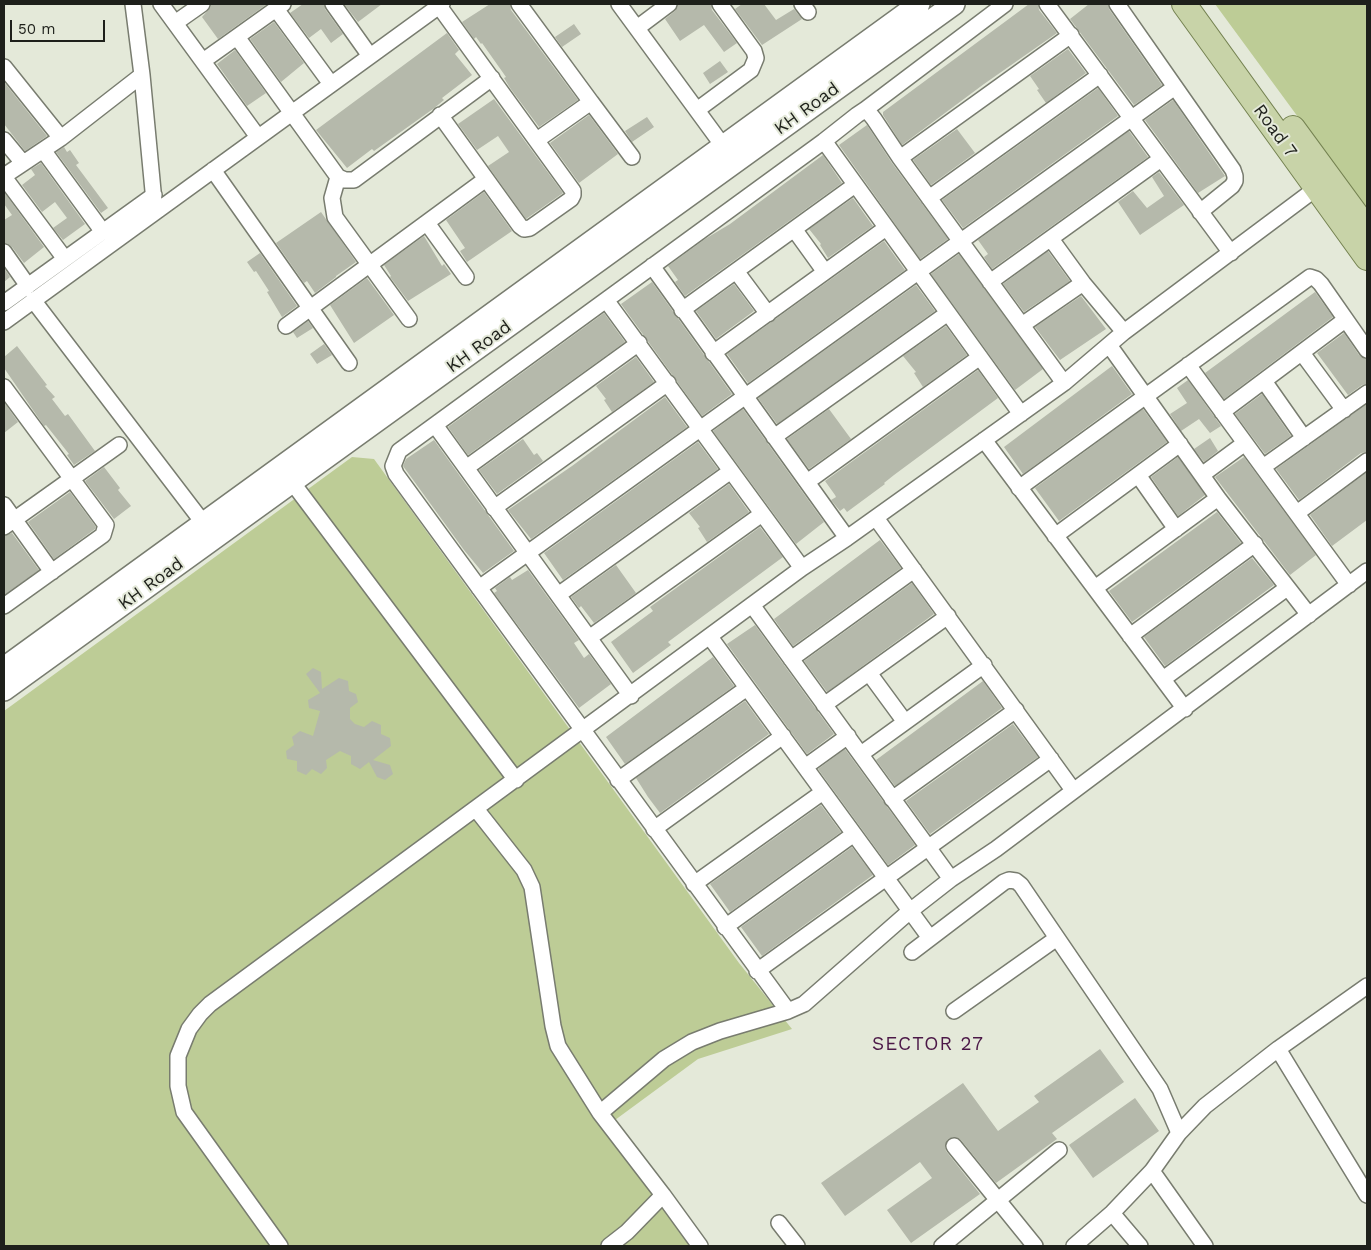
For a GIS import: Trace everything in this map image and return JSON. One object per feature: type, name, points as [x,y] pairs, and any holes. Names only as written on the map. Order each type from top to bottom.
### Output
[{"type":"main road","name":"KH Road","points":[[4,690],[209,530],[292,482],[729,153],[919,4]]},
{"type":"main road","name":"KH Road","points":[[4,668],[209,530],[729,153],[954,4]]},
{"type":"main road","name":"Road 7","points":[[1184,4],[1323,184],[1367,229]]},
{"type":"main road","name":"Road 7","points":[[1202,4],[1323,184],[1367,258]]},
{"type":"street","points":[[133,4],[156,212]]},
{"type":"street","points":[[161,4],[258,137]]},
{"type":"street","points":[[175,23],[202,4]]},
{"type":"street","points":[[332,4],[370,56]]},
{"type":"street","points":[[520,4],[632,157]]},
{"type":"street","points":[[619,4],[729,153]]},
{"type":"street","points":[[637,28],[669,4]]},
{"type":"street","points":[[697,110],[751,70],[756,58],[754,51],[721,4]]},
{"type":"street","points":[[788,1012],[396,474],[393,466],[394,459],[399,451],[824,141],[1005,4]]},
{"type":"street","points":[[1117,4],[1234,170],[1235,181],[1232,186],[1200,212]]},
{"type":"street","points":[[4,303],[31,293],[156,212],[440,5],[573,191],[571,199],[530,228],[524,230],[440,115]]},
{"type":"street","points":[[203,61],[280,6],[331,84]]},
{"type":"street","points":[[1054,6],[1071,35],[1231,253]]},
{"type":"street","points":[[900,158],[1071,35]]},
{"type":"street","points":[[237,37],[338,177],[345,180],[354,180],[492,78]]},
{"type":"street","points":[[4,67],[61,138]]},
{"type":"street","points":[[65,259],[4,176],[61,138],[142,75]]},
{"type":"street","points":[[930,198],[1100,75]]},
{"type":"street","points":[[479,588],[1175,87]]},
{"type":"street","points":[[537,140],[590,102]]},
{"type":"street","points":[[866,109],[1064,383]]},
{"type":"street","points":[[4,140],[23,163]]},
{"type":"street","points":[[824,141],[1021,414]]},
{"type":"street","points":[[43,150],[103,232]]},
{"type":"street","points":[[990,282],[1161,159]]},
{"type":"street","points":[[213,170],[349,363]]},
{"type":"street","points":[[338,177],[332,198],[336,218],[409,319]]},
{"type":"street","points":[[286,326],[486,179]]},
{"type":"street","points":[[280,1246],[184,1112],[178,1086],[178,1056],[188,1028],[210,1004],[631,696],[802,568],[876,518],[1064,383],[1124,332],[1323,184]]},
{"type":"street","points":[[682,310],[855,185]]},
{"type":"street","points":[[4,321],[65,259],[154,195]]},
{"type":"street","points":[[427,223],[466,277]]},
{"type":"street","points":[[713,353],[886,228]]},
{"type":"street","points":[[794,229],[825,272]]},
{"type":"street","points":[[1050,239],[1083,283],[1124,332]]},
{"type":"street","points":[[4,252],[31,293],[209,530]]},
{"type":"street","points":[[652,266],[847,538]]},
{"type":"street","points":[[736,270],[768,314]]},
{"type":"street","points":[[1020,488],[1310,277],[1316,279],[1321,284],[1367,350]]},
{"type":"street","points":[[1022,325],[1083,283]]},
{"type":"street","points":[[606,300],[802,568]]},
{"type":"street","points":[[774,437],[948,313]]},
{"type":"street","points":[[1222,412],[1345,320]]},
{"type":"street","points":[[466,468],[639,343]]},
{"type":"street","points":[[1109,346],[1203,474],[1218,498],[1255,544],[1308,616]]},
{"type":"street","points":[[1302,352],[1344,410]]},
{"type":"street","points":[[807,482],[980,356]]},
{"type":"street","points":[[1188,365],[1349,585]]},
{"type":"street","points":[[1264,381],[1304,438]]},
{"type":"street","points":[[494,508],[668,383]]},
{"type":"street","points":[[4,387],[70,479],[106,525],[106,531],[103,535],[4,606]]},
{"type":"street","points":[[1263,467],[1367,393]]},
{"type":"street","points":[[435,425],[631,696]]},
{"type":"street","points":[[984,440],[1185,709]]},
{"type":"street","points":[[1203,474],[1245,443]]},
{"type":"street","points":[[1055,536],[1180,444]]},
{"type":"street","points":[[9,523],[119,445]]},
{"type":"street","points":[[1297,513],[1367,461]]},
{"type":"street","points":[[558,595],[731,471]]},
{"type":"street","points":[[1138,475],[1176,529]]},
{"type":"street","points":[[292,482],[516,780]]},
{"type":"street","points":[[1095,588],[1218,498]]},
{"type":"street","points":[[4,505],[9,523],[52,572]]},
{"type":"street","points":[[589,638],[762,514]]},
{"type":"street","points":[[876,518],[1074,790]]},
{"type":"street","points":[[1130,636],[1255,544]]},
{"type":"street","points":[[791,659],[914,570]]},
{"type":"street","points":[[600,1113],[664,1059],[692,1042],[720,1031],[788,1012],[804,1004],[910,911],[951,879],[996,849],[1367,571]]},
{"type":"street","points":[[1163,679],[1287,588]]},
{"type":"street","points":[[752,606],[951,879]]},
{"type":"street","points":[[824,705],[948,616]]},
{"type":"street","points":[[710,637],[930,938]]},
{"type":"street","points":[[861,754],[984,666]]},
{"type":"street","points":[[869,673],[905,722]]},
{"type":"street","points":[[618,780],[747,688]]},
{"type":"street","points":[[892,799],[1016,710]]},
{"type":"street","points":[[654,829],[783,736]]},
{"type":"street","points":[[805,767],[848,736]]},
{"type":"street","points":[[757,971],[1051,759]]},
{"type":"street","points":[[694,884],[823,792]]},
{"type":"street","points":[[476,809],[524,870],[532,887],[553,1026],[558,1046],[600,1113],[700,1246]]},
{"type":"street","points":[[725,927],[854,834]]},
{"type":"street","points":[[912,952],[1004,882],[1016,881],[1160,1089],[1179,1133]]},
{"type":"street","points":[[954,1011],[1057,938]]},
{"type":"street","points":[[1078,1245],[1152,1171],[1179,1133],[1205,1106],[1278,1049],[1367,986]]},
{"type":"street","points":[[1278,1049],[1367,1195]]},
{"type":"street","points":[[954,1146],[1035,1246]]},
{"type":"street","points":[[942,1246],[1058,1150]]},
{"type":"street","points":[[1152,1171],[1205,1246]]},
{"type":"street","points":[[609,1246],[627,1232],[663,1195]]},
{"type":"street","points":[[1112,1213],[1140,1246]]},
{"type":"street","points":[[779,1224],[797,1246]]},
{"type":"green space","points":[[1215,4],[1367,4],[1367,211]]},
{"type":"green space","points":[[352,457],[374,459],[739,963],[792,1029],[698,1059],[615,1120],[709,1246],[4,1246],[4,711]]},
{"type":"building","points":[[211,4],[267,4],[218,39],[202,17]]},
{"type":"building","points":[[303,4],[324,4],[325,9],[343,34],[331,43],[321,29],[309,38],[290,13]]},
{"type":"building","points":[[344,4],[382,4],[358,22]]},
{"type":"building","points":[[490,4],[510,4],[511,10],[578,100],[539,127],[510,88],[504,78],[506,77],[482,43],[476,37],[474,39],[462,22]]},
{"type":"building","points":[[678,4],[711,4],[712,10],[737,43],[724,52],[704,25],[680,41],[665,19],[675,11]]},
{"type":"building","points":[[742,4],[764,4],[776,20],[794,9],[802,19],[762,45],[735,9]]},
{"type":"building","points":[[1029,4],[1038,4],[1039,10],[1057,33],[902,145],[883,112]]},
{"type":"building","points":[[1089,4],[1108,4],[1109,9],[1162,85],[1134,105],[1070,19]]},
{"type":"building","points":[[274,22],[304,63],[281,82],[250,39]]},
{"type":"building","points":[[574,24],[581,34],[562,47],[555,37]]},
{"type":"building","points":[[447,33],[459,50],[455,54],[472,75],[442,98],[444,100],[433,109],[374,151],[372,149],[347,168],[316,130]]},
{"type":"building","points":[[1068,49],[1086,73],[1046,103],[1030,76]]},
{"type":"building","points":[[235,50],[266,93],[247,106],[217,64]]},
{"type":"building","points":[[720,61],[728,72],[710,84],[703,73]]},
{"type":"building","points":[[4,82],[47,136],[25,151],[4,124]]},
{"type":"building","points":[[1098,88],[1118,116],[963,228],[942,200]]},
{"type":"building","points":[[494,99],[563,193],[526,219],[488,166],[509,152],[498,136],[477,150],[458,124]]},
{"type":"building","points":[[1173,100],[1225,176],[1198,193],[1145,120]]},
{"type":"building","points":[[589,115],[618,154],[579,183],[550,143]]},
{"type":"building","points":[[647,117],[654,127],[632,142],[625,131]]},
{"type":"building","points":[[867,125],[892,163],[948,239],[920,259],[839,145]]},
{"type":"building","points":[[957,129],[975,153],[931,185],[913,160]]},
{"type":"building","points":[[1129,131],[1148,157],[992,269],[984,257],[988,254],[978,240]]},
{"type":"building","points":[[64,147],[67,152],[70,150],[79,163],[76,165],[108,208],[101,213],[56,152]]},
{"type":"building","points":[[823,155],[842,183],[685,296],[675,282],[678,280],[668,266],[705,239],[730,224]]},
{"type":"building","points":[[41,163],[85,224],[63,240],[53,228],[67,218],[55,202],[42,212],[22,185],[35,175],[31,169]]},
{"type":"building","points":[[1159,172],[1184,205],[1140,235],[1118,202],[1133,191],[1147,208],[1164,196],[1152,177]]},
{"type":"building","points":[[4,192],[44,247],[24,263],[12,247],[4,243],[4,220],[12,215],[4,204]]},
{"type":"building","points":[[484,192],[512,231],[467,262],[460,251],[465,248],[446,220]]},
{"type":"building","points":[[853,198],[873,226],[828,258],[821,244],[809,229]]},
{"type":"building","points":[[321,212],[356,262],[315,293],[307,281],[304,283],[276,243]]},
{"type":"building","points":[[424,236],[442,266],[444,264],[451,274],[408,301],[390,277],[384,265]]},
{"type":"building","points":[[884,241],[905,270],[748,383],[727,354]]},
{"type":"building","points":[[1048,251],[1070,281],[1024,312],[1003,284]]},
{"type":"building","points":[[260,253],[297,306],[282,317],[267,292],[269,291],[256,271],[254,272],[247,262]]},
{"type":"building","points":[[959,254],[1043,369],[1015,390],[931,274]]},
{"type":"building","points":[[4,268],[10,277],[4,282]]},
{"type":"building","points":[[367,278],[394,315],[354,343],[330,305]]},
{"type":"building","points":[[652,282],[732,394],[702,416],[621,304]]},
{"type":"building","points":[[734,284],[754,311],[716,339],[696,311]]},
{"type":"building","points":[[916,285],[935,311],[777,424],[758,398]]},
{"type":"building","points":[[1315,292],[1333,317],[1224,399],[1205,373]]},
{"type":"building","points":[[1081,296],[1106,329],[1060,360],[1035,327]]},
{"type":"building","points":[[604,313],[625,342],[468,455],[448,427]]},
{"type":"building","points":[[308,321],[313,328],[297,338],[293,332]]},
{"type":"building","points":[[946,326],[967,355],[923,387],[914,373],[916,372],[903,356]]},
{"type":"building","points":[[1344,333],[1359,355],[1367,359],[1367,384],[1362,385],[1348,395],[1317,353]]},
{"type":"building","points":[[324,344],[332,355],[317,364],[310,354]]},
{"type":"building","points":[[17,346],[55,397],[52,399],[65,416],[68,414],[95,451],[74,465],[67,455],[69,454],[46,425],[44,426],[4,368],[4,357]]},
{"type":"building","points":[[636,357],[654,382],[612,412],[604,400],[606,399],[596,386]]},
{"type":"building","points":[[1112,366],[1132,394],[1023,474],[1004,447]]},
{"type":"building","points":[[978,370],[998,398],[847,512],[844,508],[840,511],[831,500],[836,497],[825,481]]},
{"type":"building","points":[[1188,380],[1221,426],[1210,433],[1199,419],[1181,431],[1170,414],[1187,403],[1177,388]]},
{"type":"building","points":[[1262,394],[1291,436],[1265,454],[1235,414]]},
{"type":"building","points":[[665,397],[687,427],[531,539],[508,510],[572,466]]},
{"type":"building","points":[[4,402],[18,422],[4,433]]},
{"type":"building","points":[[1367,404],[1367,452],[1361,453],[1299,500],[1276,469]]},
{"type":"building","points":[[743,409],[824,522],[796,544],[713,431]]},
{"type":"building","points":[[829,409],[851,439],[809,469],[787,439]]},
{"type":"building","points":[[1143,409],[1167,442],[1059,521],[1035,488]]},
{"type":"building","points":[[1210,438],[1218,451],[1204,462],[1194,449]]},
{"type":"building","points":[[523,439],[534,455],[537,453],[543,461],[497,494],[479,470]]},
{"type":"building","points":[[434,440],[514,551],[483,573],[403,466],[406,459]]},
{"type":"building","points":[[698,442],[718,469],[563,580],[544,553]]},
{"type":"building","points":[[1178,457],[1205,495],[1178,516],[1151,477]]},
{"type":"building","points":[[1244,457],[1316,555],[1290,575],[1215,477]]},
{"type":"building","points":[[104,467],[120,488],[118,490],[131,506],[114,519],[85,481]]},
{"type":"building","points":[[1367,472],[1367,520],[1332,546],[1310,515]]},
{"type":"building","points":[[729,484],[749,512],[707,542],[698,528],[700,527],[689,513]]},
{"type":"building","points":[[70,492],[96,527],[54,559],[28,522]]},
{"type":"building","points":[[1217,512],[1241,543],[1132,622],[1109,591]]},
{"type":"building","points":[[760,527],[783,557],[668,642],[671,645],[633,673],[611,642],[653,611],[650,607]]},
{"type":"building","points":[[12,533],[39,570],[4,595],[4,536]]},
{"type":"building","points":[[880,540],[901,568],[793,646],[774,619]]},
{"type":"building","points":[[1252,558],[1274,585],[1165,666],[1144,637]]},
{"type":"building","points":[[616,565],[636,593],[594,623],[581,606],[579,608],[571,597]]},
{"type":"building","points":[[528,570],[579,640],[574,643],[584,658],[589,654],[611,684],[579,708],[494,593],[497,591],[495,588],[510,577],[512,580]]},
{"type":"building","points":[[912,583],[934,614],[827,692],[804,661]]},
{"type":"building","points":[[755,625],[834,734],[807,754],[727,644]]},
{"type":"building","points":[[713,657],[734,686],[625,764],[606,737]]},
{"type":"building","points":[[313,668],[321,672],[322,689],[339,678],[348,681],[349,691],[356,694],[358,702],[350,708],[350,719],[355,724],[364,727],[372,721],[381,725],[381,734],[390,738],[391,746],[373,760],[390,765],[393,774],[385,780],[377,777],[369,762],[360,769],[351,764],[351,756],[340,751],[326,760],[327,768],[321,774],[312,769],[306,775],[297,771],[297,761],[287,759],[286,751],[294,745],[292,737],[300,731],[313,736],[320,711],[309,708],[308,700],[320,693],[306,674]]},
{"type":"building","points":[[983,681],[1002,708],[895,786],[876,760]]},
{"type":"building","points":[[745,701],[769,734],[660,813],[636,778]]},
{"type":"building","points":[[1013,724],[1038,757],[930,834],[906,801]]},
{"type":"building","points":[[845,749],[915,845],[888,865],[818,769]]},
{"type":"building","points":[[821,805],[841,832],[730,912],[710,884]]},
{"type":"building","points":[[852,847],[873,875],[762,956],[741,927]]},
{"type":"building","points":[[1100,1049],[1124,1082],[1052,1133],[1057,1139],[996,1183],[961,1140],[953,1137],[948,1139],[945,1147],[946,1151],[980,1194],[911,1243],[887,1210],[932,1178],[920,1162],[845,1216],[821,1183],[963,1083],[998,1131],[1039,1102],[1034,1096]]},
{"type":"building","points":[[1135,1098],[1159,1131],[1093,1178],[1069,1145]]},
{"type":"district","name":"SECTOR 27","points":[[928,1044]]}]
